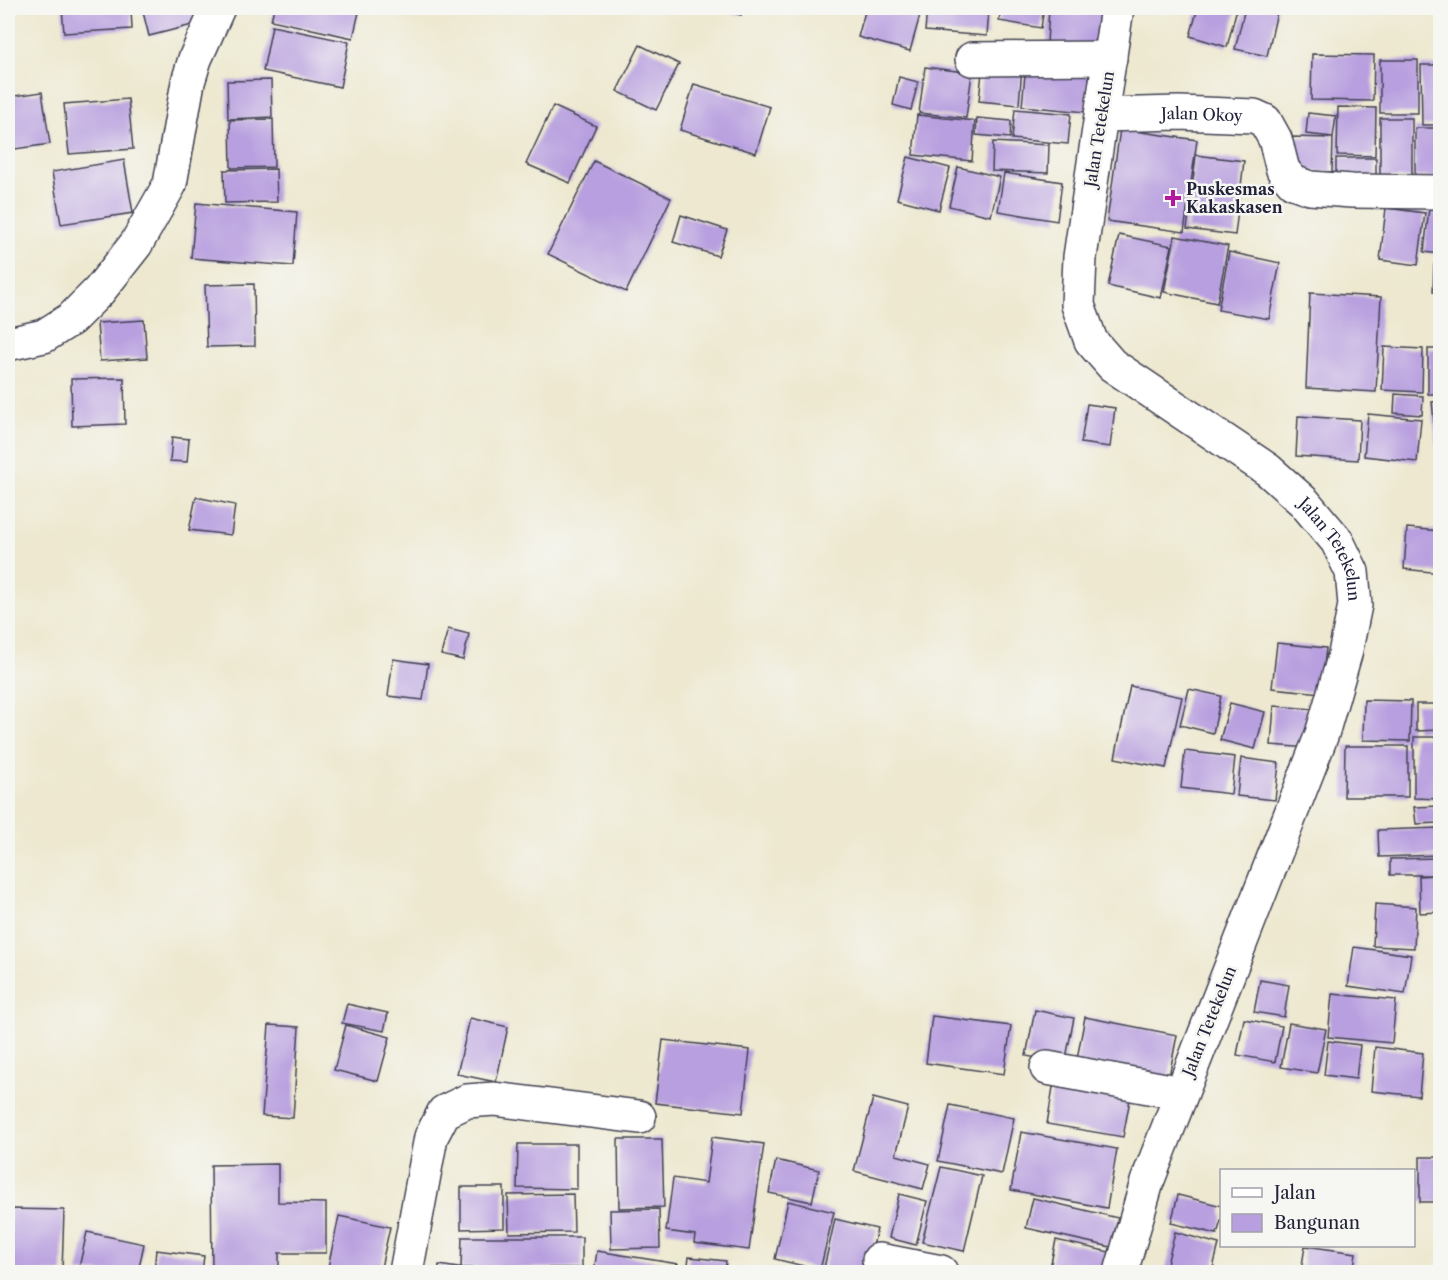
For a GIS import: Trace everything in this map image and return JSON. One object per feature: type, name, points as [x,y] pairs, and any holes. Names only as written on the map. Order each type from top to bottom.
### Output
[{"type":"street","points":[[8,344],[44,336],[71,319],[99,291],[136,244],[170,184],[188,82],[195,58],[218,8]]},
{"type":"street","name":"Jalan Tetekelun","points":[[1117,8],[1080,257],[1078,305],[1091,341],[1112,365],[1268,470],[1304,502],[1337,541],[1352,572],[1354,594],[1345,654],[1322,734],[1147,1182],[1120,1272]]},
{"type":"street","points":[[972,59],[1110,58]]},
{"type":"street","name":"Jalan Okoy","points":[[1102,115],[1179,113],[1254,116],[1264,122],[1275,139],[1283,170],[1293,182],[1310,188],[1352,191],[1440,192]]},
{"type":"street","points":[[1047,1068],[1181,1093]]},
{"type":"street","points":[[406,1272],[431,1137],[444,1112],[467,1101],[494,1099],[639,1117]]},
{"type":"street","points":[[879,1260],[941,1272]]},
{"type":"building","points":[[62,8],[131,8],[132,29],[64,33]]},
{"type":"building","points":[[142,8],[205,8],[208,21],[149,36]]},
{"type":"building","points":[[274,8],[360,8],[353,38],[271,20]]},
{"type":"building","points":[[718,8],[743,8],[741,15]]},
{"type":"building","points":[[866,8],[922,8],[910,51],[858,37]]},
{"type":"building","points":[[927,8],[989,8],[987,36],[925,31]]},
{"type":"building","points":[[1001,8],[1044,8],[1041,28],[999,21]]},
{"type":"building","points":[[1049,8],[1111,8],[1109,47],[1047,44]]},
{"type":"building","points":[[1198,8],[1237,8],[1227,47],[1190,36]]},
{"type":"building","points":[[1245,8],[1278,8],[1267,56],[1235,49]]},
{"type":"building","points":[[272,26],[349,42],[340,87],[263,71]]},
{"type":"building","points":[[640,45],[679,64],[656,110],[617,91]]},
{"type":"building","points":[[1312,54],[1374,55],[1373,101],[1311,100]]},
{"type":"building","points":[[1380,60],[1418,60],[1418,113],[1380,113]]},
{"type":"building","points":[[983,62],[1022,66],[1019,105],[979,101]]},
{"type":"building","points":[[1026,64],[1090,70],[1086,112],[1022,106]]},
{"type":"building","points":[[1421,65],[1440,65],[1440,125],[1422,125]]},
{"type":"building","points":[[925,67],[972,73],[966,118],[919,113]]},
{"type":"building","points":[[899,77],[918,82],[911,110],[893,105]]},
{"type":"building","points":[[271,80],[272,117],[228,119],[227,81]]},
{"type":"building","points":[[694,84],[770,107],[756,153],[680,130]]},
{"type":"building","points":[[42,92],[50,144],[15,149],[8,97]]},
{"type":"building","points":[[128,99],[133,149],[69,154],[64,104]]},
{"type":"building","points":[[553,106],[596,126],[570,183],[526,164]]},
{"type":"building","points":[[1338,107],[1376,108],[1375,156],[1337,155]]},
{"type":"building","points":[[1015,109],[1071,114],[1068,144],[1012,139]]},
{"type":"building","points":[[1308,113],[1336,116],[1333,137],[1306,134]]},
{"type":"building","points":[[917,115],[975,121],[972,161],[913,155]]},
{"type":"building","points":[[977,118],[1011,121],[1010,138],[976,135]]},
{"type":"building","points":[[1380,118],[1412,118],[1412,178],[1380,178]]},
{"type":"building","points":[[273,119],[274,167],[231,168],[230,120]]},
{"type":"building","points":[[1415,128],[1440,128],[1440,177],[1415,177]]},
{"type":"building","points":[[1120,129],[1197,140],[1184,232],[1107,221]]},
{"type":"building","points":[[1290,137],[1333,138],[1332,172],[1289,171]]},
{"type":"building","points":[[993,142],[1049,145],[1048,173],[992,171]]},
{"type":"building","points":[[1196,155],[1244,161],[1235,235],[1187,229]]},
{"type":"building","points":[[908,157],[950,168],[939,210],[897,199]]},
{"type":"building","points":[[1336,158],[1376,158],[1376,183],[1336,183]]},
{"type":"building","points":[[124,160],[133,213],[61,224],[52,172]]},
{"type":"building","points":[[594,161],[671,198],[626,292],[548,254]]},
{"type":"building","points":[[958,167],[1000,177],[991,216],[949,206]]},
{"type":"building","points":[[276,169],[277,202],[225,203],[224,170]]},
{"type":"building","points":[[1004,173],[1062,182],[1057,221],[998,211]]},
{"type":"building","points":[[196,203],[297,212],[293,266],[191,258]]},
{"type":"building","points":[[1386,208],[1425,213],[1418,265],[1380,260]]},
{"type":"building","points":[[1429,208],[1440,209],[1440,254],[1424,252]]},
{"type":"building","points":[[681,215],[727,230],[718,256],[673,242]]},
{"type":"building","points":[[1119,235],[1172,246],[1161,298],[1108,286]]},
{"type":"building","points":[[1175,236],[1228,246],[1217,303],[1164,292]]},
{"type":"building","points":[[1229,252],[1280,263],[1269,319],[1218,310]]},
{"type":"building","points":[[1434,265],[1440,266],[1440,293],[1433,292]]},
{"type":"building","points":[[254,284],[255,346],[207,347],[205,285]]},
{"type":"building","points":[[1310,293],[1381,297],[1376,392],[1306,388]]},
{"type":"building","points":[[144,320],[147,358],[100,361],[97,323]]},
{"type":"building","points":[[1384,347],[1423,349],[1422,392],[1382,390]]},
{"type":"building","points":[[1428,349],[1440,349],[1440,394],[1428,394]]},
{"type":"building","points":[[124,378],[125,424],[72,426],[71,379]]},
{"type":"building","points":[[1395,394],[1423,396],[1422,415],[1394,413]]},
{"type":"building","points":[[1440,401],[1440,459],[1438,459],[1432,402]]},
{"type":"building","points":[[1087,404],[1115,408],[1110,447],[1081,443]]},
{"type":"building","points":[[1368,414],[1421,419],[1417,462],[1364,456]]},
{"type":"building","points":[[1298,416],[1360,420],[1358,460],[1296,456]]},
{"type":"building","points":[[172,437],[189,439],[187,462],[170,461]]},
{"type":"building","points":[[196,497],[235,505],[231,535],[189,530]]},
{"type":"building","points":[[1407,528],[1440,531],[1440,573],[1404,569]]},
{"type":"building","points":[[448,629],[469,634],[463,660],[441,655]]},
{"type":"building","points":[[1277,643],[1326,648],[1321,693],[1272,688]]},
{"type":"building","points":[[393,659],[428,664],[423,700],[388,696]]},
{"type":"building","points":[[1130,686],[1182,697],[1166,768],[1115,758]]},
{"type":"building","points":[[1189,689],[1221,696],[1213,733],[1180,725]]},
{"type":"building","points":[[1364,700],[1411,701],[1410,741],[1363,740]]},
{"type":"building","points":[[1230,703],[1265,712],[1255,749],[1220,740]]},
{"type":"building","points":[[1416,704],[1440,704],[1440,730],[1416,731]]},
{"type":"building","points":[[1274,706],[1313,709],[1309,748],[1271,745]]},
{"type":"building","points":[[1414,737],[1440,737],[1440,799],[1414,798]]},
{"type":"building","points":[[1345,746],[1408,746],[1408,797],[1344,797]]},
{"type":"building","points":[[1185,751],[1235,757],[1231,794],[1181,788]]},
{"type":"building","points":[[1241,758],[1279,763],[1275,800],[1237,796]]},
{"type":"building","points":[[1440,806],[1440,823],[1416,824],[1414,807]]},
{"type":"building","points":[[1440,828],[1440,855],[1379,857],[1378,830]]},
{"type":"building","points":[[1440,858],[1440,912],[1420,913],[1419,876],[1436,875],[1390,875],[1390,859]]},
{"type":"building","points":[[1375,904],[1416,907],[1414,948],[1373,946]]},
{"type":"building","points":[[1354,947],[1411,955],[1405,994],[1348,986]]},
{"type":"building","points":[[1260,980],[1289,985],[1284,1017],[1254,1012]]},
{"type":"building","points":[[1332,994],[1396,1000],[1392,1043],[1328,1037]]},
{"type":"building","points":[[347,1004],[388,1013],[384,1031],[342,1023]]},
{"type":"building","points":[[1035,1010],[1074,1018],[1065,1063],[1026,1056]]},
{"type":"building","points":[[932,1016],[1011,1026],[1004,1074],[926,1063]]},
{"type":"building","points":[[1085,1017],[1177,1035],[1168,1082],[1076,1064]]},
{"type":"building","points":[[470,1018],[508,1027],[496,1082],[457,1074]]},
{"type":"building","points":[[1244,1019],[1282,1026],[1275,1062],[1237,1055]]},
{"type":"building","points":[[1289,1023],[1326,1029],[1317,1073],[1281,1067]]},
{"type":"building","points":[[269,1025],[299,1027],[293,1118],[262,1116]]},
{"type":"building","points":[[346,1025],[390,1037],[378,1081],[334,1070]]},
{"type":"building","points":[[663,1040],[750,1050],[743,1113],[655,1103]]},
{"type":"building","points":[[1328,1041],[1360,1045],[1356,1079],[1324,1075]]},
{"type":"building","points":[[1375,1047],[1423,1053],[1419,1096],[1371,1091]]},
{"type":"building","points":[[1054,1081],[1131,1094],[1123,1137],[1047,1124]]},
{"type":"building","points":[[873,1098],[908,1107],[896,1155],[930,1164],[923,1189],[854,1171]]},
{"type":"building","points":[[950,1105],[1014,1118],[1002,1174],[938,1161]]},
{"type":"building","points":[[1021,1132],[1117,1149],[1107,1208],[1011,1190]]},
{"type":"building","points":[[712,1137],[764,1144],[749,1250],[694,1243],[695,1235],[666,1231],[673,1178],[706,1183]]},
{"type":"building","points":[[618,1139],[662,1139],[664,1207],[619,1208]]},
{"type":"building","points":[[518,1144],[577,1144],[577,1189],[517,1188]]},
{"type":"building","points":[[1420,1157],[1440,1157],[1440,1202],[1420,1202]]},
{"type":"building","points":[[776,1160],[819,1170],[812,1202],[769,1193]]},
{"type":"building","points":[[278,1164],[278,1202],[326,1203],[326,1253],[279,1253],[279,1272],[212,1272],[211,1165]]},
{"type":"building","points":[[941,1167],[982,1176],[964,1251],[922,1242]]},
{"type":"building","points":[[461,1187],[504,1187],[504,1228],[461,1229]]},
{"type":"building","points":[[573,1194],[574,1232],[509,1233],[508,1195]]},
{"type":"building","points":[[899,1194],[927,1201],[916,1245],[889,1238]]},
{"type":"building","points":[[1178,1195],[1220,1206],[1220,1224],[1217,1234],[1171,1223]]},
{"type":"building","points":[[1033,1198],[1118,1218],[1111,1247],[1026,1228]]},
{"type":"building","points":[[788,1201],[834,1212],[820,1270],[775,1259]]},
{"type":"building","points":[[10,1209],[64,1210],[62,1272],[9,1272]]},
{"type":"building","points":[[659,1209],[660,1248],[611,1249],[610,1210]]},
{"type":"building","points":[[339,1216],[390,1227],[380,1272],[327,1272]]},
{"type":"building","points":[[835,1219],[877,1229],[867,1272],[843,1272],[824,1268]]},
{"type":"building","points":[[87,1232],[144,1244],[138,1272],[78,1272]]},
{"type":"building","points":[[1175,1232],[1219,1244],[1212,1272],[1165,1272]]},
{"type":"building","points":[[462,1237],[582,1237],[582,1268],[461,1268]]},
{"type":"building","points":[[1056,1240],[1114,1253],[1110,1272],[1049,1272]]},
{"type":"building","points":[[1305,1247],[1356,1253],[1353,1272],[1301,1272]]},
{"type":"building","points":[[156,1250],[204,1256],[202,1272],[154,1272]]},
{"type":"building","points":[[597,1251],[678,1264],[677,1272],[594,1272]]},
{"type":"building","points":[[689,1257],[726,1261],[725,1272],[687,1272]]},
{"type":"building","points":[[439,1265],[470,1270],[470,1272],[438,1272]]},
{"type":"place","name":"Puskesmas Kakaskasen","points":[[1173,198]]}]
